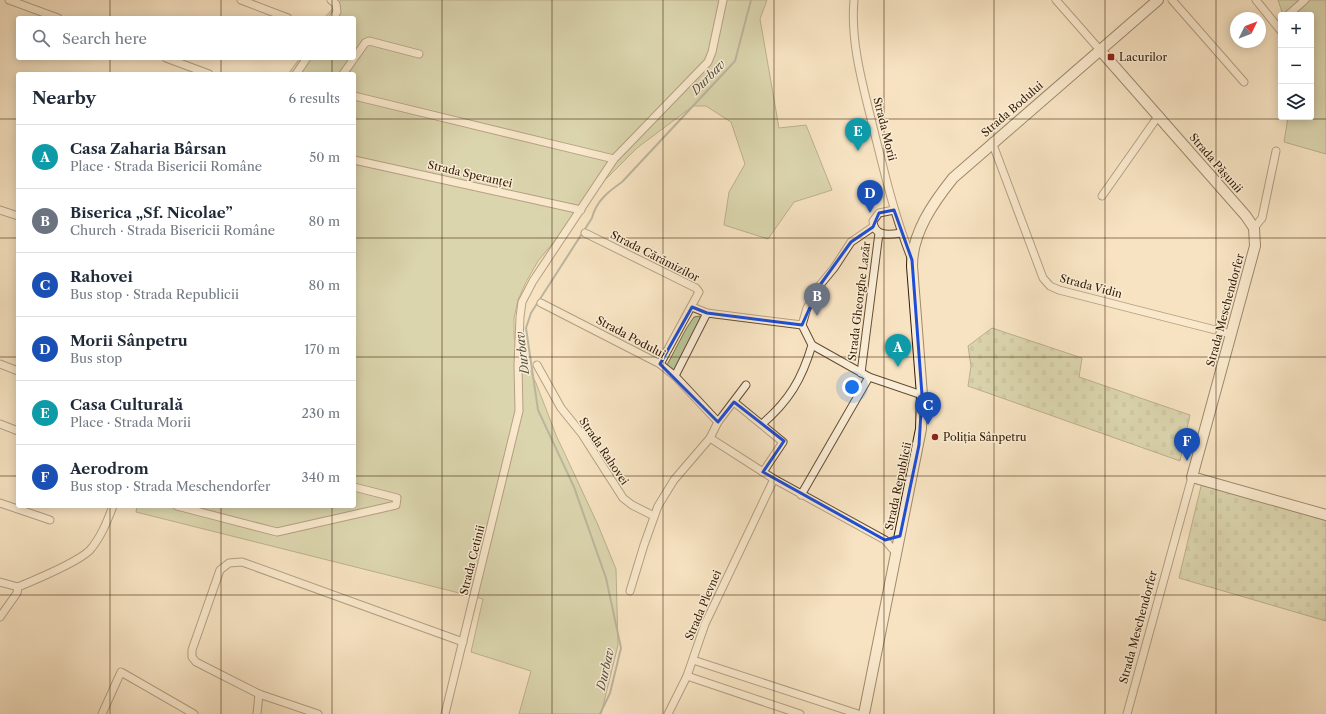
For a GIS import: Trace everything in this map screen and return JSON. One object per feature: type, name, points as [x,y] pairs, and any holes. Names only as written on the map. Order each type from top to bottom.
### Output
[{"type":"main road","name":"Strada Bodului","points":[[912,260],[914,245],[925,220],[941,192],[953,178],[992,142],[1158,0]]},
{"type":"main road","name":"Strada Pășunii","points":[[1100,50],[1246,216],[1254,228]]},
{"type":"main road","name":"Strada Meschendorfer","points":[[1192,477],[1255,246],[1254,228]]},
{"type":"main road","name":"Strada Republicii","points":[[864,714],[919,445],[922,395],[912,260]]},
{"type":"main road","points":[[1192,477],[1326,515]]},
{"type":"street","points":[[9,0],[53,16]]},
{"type":"street","points":[[241,0],[283,16]]},
{"type":"street","points":[[331,0],[336,4],[337,12],[334,16]]},
{"type":"street","name":"Strada Cetinii","points":[[444,714],[520,411],[518,365],[522,302],[533,281],[614,159],[708,62],[712,52],[723,0]]},
{"type":"street","name":"Strada Morii","points":[[854,0],[852,30],[855,46],[894,210],[912,260]]},
{"type":"street","name":"Strada Pășunii","points":[[1056,0],[1100,50]]},
{"type":"street","points":[[1172,0],[1244,82]]},
{"type":"street","points":[[1256,0],[1278,21]]},
{"type":"street","points":[[1292,12],[1306,0]]},
{"type":"street","points":[[356,56],[365,43],[369,41],[419,54]]},
{"type":"street","points":[[171,60],[204,72]]},
{"type":"street","points":[[297,72],[306,60]]},
{"type":"street","points":[[344,72],[353,60]]},
{"type":"street","points":[[356,96],[614,159]]},
{"type":"street","points":[[1102,196],[1159,116]]},
{"type":"street","name":"Strada Vidin","points":[[992,142],[1043,278],[1050,286],[1059,290],[1231,334]]},
{"type":"street","points":[[1254,228],[1262,218],[1276,151]]},
{"type":"street","name":"Strada Speranței","points":[[356,160],[581,210]]},
{"type":"street","points":[[0,210],[16,215]]},
{"type":"street","points":[[894,210],[879,213],[873,221],[874,227],[879,233],[885,235],[903,236],[914,245]]},
{"type":"street","points":[[874,227],[851,242],[834,268],[820,285],[807,308],[802,325],[812,345],[869,377],[922,395]]},
{"type":"street","name":"Strada Cărămizilor","points":[[585,233],[696,288],[699,293],[692,307]]},
{"type":"street","name":"Strada Gheorghe Lazăr","points":[[861,373],[879,233]]},
{"type":"street","name":"Strada Podului","points":[[541,303],[660,364],[675,376],[718,422]]},
{"type":"street","points":[[660,364],[692,307],[707,313],[802,325]]},
{"type":"street","points":[[675,376],[707,313]]},
{"type":"street","points":[[762,424],[782,406],[791,394],[803,372],[812,345]]},
{"type":"street","points":[[0,364],[16,370]]},
{"type":"street","name":"Strada Rahovei","points":[[537,365],[561,408],[582,434],[623,498],[632,506],[654,516]]},
{"type":"street","points":[[801,495],[869,377]]},
{"type":"street","points":[[630,592],[658,506],[674,480],[710,438],[718,422],[746,385]]},
{"type":"street","points":[[734,402],[783,442],[763,472]]},
{"type":"street","points":[[0,424],[16,430]]},
{"type":"street","points":[[710,438],[801,495],[885,540],[896,554]]},
{"type":"street","name":"Strada Meschendorfer","points":[[1127,714],[1192,477]]},
{"type":"street","name":"Strada Plevnei","points":[[668,714],[687,676],[705,624],[774,479]]},
{"type":"street","points":[[185,508],[277,532],[396,505],[397,498],[356,488]]},
{"type":"street","points":[[0,503],[50,520]]},
{"type":"street","points":[[0,582],[18,587],[67,564],[89,551],[100,536],[112,508]]},
{"type":"street","points":[[885,540],[900,536]]},
{"type":"street","points":[[318,714],[259,694],[201,666],[192,657],[192,650],[220,570],[229,563],[242,562],[463,642]]},
{"type":"street","points":[[0,618],[17,593],[18,587]]},
{"type":"street","points":[[693,660],[858,714]]},
{"type":"street","points":[[102,714],[121,672],[194,714]]},
{"type":"street","points":[[687,676],[800,714]]},
{"type":"street","points":[[257,714],[259,694]]},
{"type":"highlighted area","points":[[894,210],[912,260],[922,395],[919,445],[900,536],[885,540],[763,472],[784,441],[734,402],[718,422],[660,364],[692,307],[707,313],[802,325],[820,285],[851,242],[873,227],[879,213]]},
{"type":"green space","points":[[341,0],[767,0],[760,19],[779,128],[806,125],[832,190],[794,202],[768,239],[724,225],[729,192],[745,164],[731,122],[706,106],[693,106],[637,148],[605,180],[538,261],[518,300],[514,318],[514,338],[536,383],[556,435],[598,525],[616,569],[618,645],[601,714],[519,714],[531,671],[471,652],[483,599],[136,512],[137,508],[356,508],[356,72],[290,72],[298,60],[356,60],[356,16],[326,16]]},
{"type":"green space","points":[[1278,0],[1326,0],[1326,154],[1284,142],[1288,120],[1314,120],[1314,12],[1282,12]]},
{"type":"green space","points":[[700,316],[700,322],[674,372],[670,370],[667,365],[686,329],[694,317]]},
{"type":"green space","points":[[992,328],[1082,358],[1079,377],[1190,415],[1180,461],[968,386],[971,366],[968,346]]},
{"type":"green space","points":[[1202,482],[1326,518],[1326,621],[1179,578]]},
{"type":"waterway","name":"Durbav","points":[[600,714],[610,693],[621,648],[606,578],[574,487],[538,410],[526,328],[531,313],[592,218],[600,202],[608,193],[622,182],[735,61],[751,0]]},
{"type":"place","name":"Lacurilor","points":[[1111,57]]},
{"type":"place","name":"Casa Culturală","points":[[858,151]]},
{"type":"place","name":"Morii Sânpetru","points":[[870,213]]},
{"type":"place","name":"Biserica „Sf. Nicolae”","points":[[817,316]]},
{"type":"place","name":"Casa Zaharia Bârsan","points":[[898,367]]},
{"type":"place","name":"Rahovei","points":[[928,425]]},
{"type":"place","name":"Poliția Sânpetru","points":[[935,437]]},
{"type":"place","name":"Aerodrom","points":[[1187,461]]}]
